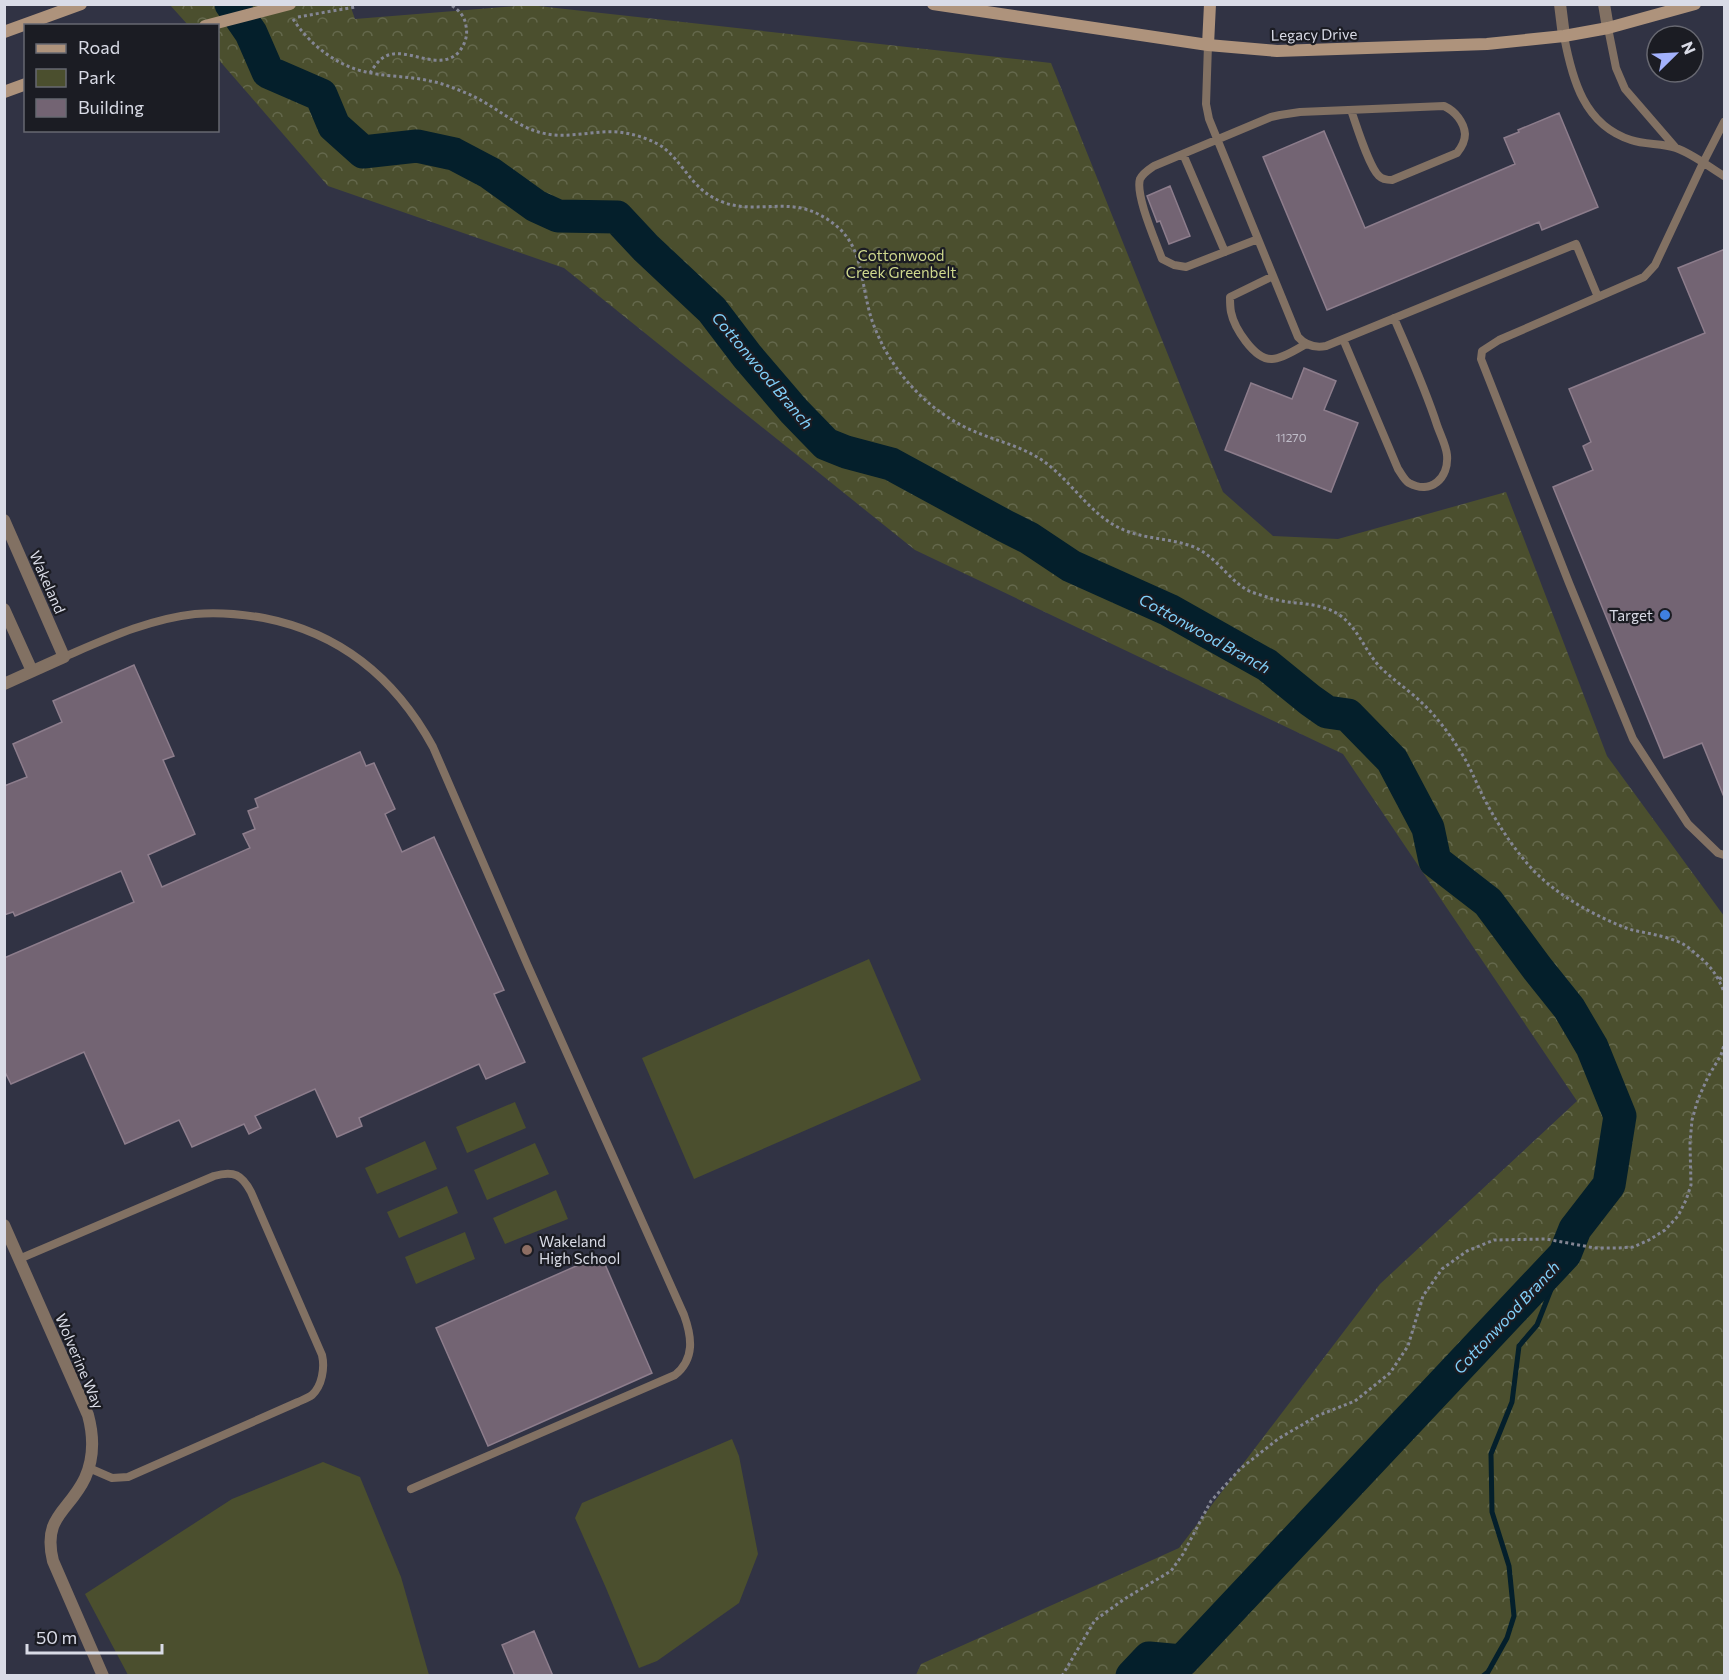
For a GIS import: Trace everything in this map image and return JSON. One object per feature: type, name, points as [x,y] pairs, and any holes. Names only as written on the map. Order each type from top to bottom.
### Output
[{"type":"main road","points":[[26,24],[81,4]]},
{"type":"main road","name":"Legacy Drive","points":[[933,4],[1208,45],[1277,51],[1487,44],[1564,36],[1608,28],[1695,4]]},
{"type":"main road","points":[[1208,45],[1210,4]]},
{"type":"main road","points":[[216,24],[290,10]]},
{"type":"main road","points":[[4,32],[24,25]]},
{"type":"main road","points":[[4,92],[24,85]]},
{"type":"street","points":[[1560,4],[1564,36]]},
{"type":"street","points":[[1604,4],[1608,28]]},
{"type":"street","name":"Wakeland","points":[[4,520],[64,657]]},
{"type":"street","points":[[4,609],[32,671]]},
{"type":"street","points":[[4,684],[64,657]]},
{"type":"street","name":"Wolverine Way","points":[[4,1225],[92,1428],[93,1441],[89,1468],[84,1480],[54,1523],[50,1535],[50,1549],[53,1561],[103,1676]]},
{"type":"lane","points":[[1608,28],[1616,68],[1625,89],[1676,148]]},
{"type":"lane","points":[[1564,36],[1573,79],[1592,114],[1622,137],[1676,148],[1725,176]]},
{"type":"lane","points":[[1208,45],[1206,104],[1209,119],[1298,337],[1306,344],[1318,348],[1343,339],[1576,244],[1598,297]]},
{"type":"lane","points":[[1258,239],[1186,267],[1174,265],[1162,259],[1140,196],[1139,181],[1144,172],[1154,166],[1270,117],[1300,112],[1444,106],[1458,116],[1465,134],[1463,144],[1457,153],[1392,180],[1386,180],[1380,177],[1373,168],[1351,110]]},
{"type":"lane","points":[[1725,122],[1655,265],[1644,277],[1499,340],[1482,351],[1481,359],[1633,739],[1688,824],[1718,853],[1725,855]]},
{"type":"lane","points":[[1183,154],[1225,252]]},
{"type":"lane","points":[[1273,276],[1230,297],[1231,311],[1238,329],[1257,355],[1271,359],[1293,352],[1306,344]]},
{"type":"lane","points":[[1343,339],[1398,469],[1407,482],[1419,487],[1431,486],[1439,481],[1445,470],[1447,455],[1428,398],[1394,318]]},
{"type":"lane","points":[[64,657],[122,633],[164,620],[195,614],[240,614],[296,626],[325,638],[353,654],[389,685],[417,720],[433,747],[684,1315],[690,1335],[690,1352],[685,1366],[675,1375],[411,1489]]},
{"type":"lane","points":[[19,1258],[214,1176],[223,1173],[239,1176],[246,1182],[251,1192],[322,1355],[323,1370],[311,1396],[128,1477],[112,1478],[89,1468]]},
{"type":"path","points":[[370,73],[379,61],[393,54],[436,60],[447,60],[456,55],[466,40],[466,23],[462,14],[449,4]]},
{"type":"path","points":[[290,10],[298,26],[323,51],[354,69],[431,81],[471,94],[523,127],[545,134],[566,136],[609,131],[630,133],[663,147],[698,188],[721,201],[744,207],[793,206],[814,212],[834,224],[849,238],[859,260],[870,315],[883,346],[902,376],[922,398],[948,417],[975,432],[1013,445],[1043,461],[1112,524],[1138,536],[1193,547],[1213,558],[1246,589],[1279,601],[1322,606],[1339,615],[1354,629],[1368,653],[1381,668],[1424,705],[1441,725],[1464,758],[1486,803],[1508,838],[1535,872],[1562,894],[1593,914],[1627,929],[1683,944],[1711,966],[1725,992]]},
{"type":"path","points":[[1719,979],[1725,976]]},
{"type":"path","points":[[1062,1676],[1095,1620],[1171,1571],[1183,1554],[1211,1501],[1240,1469],[1278,1439],[1317,1416],[1355,1401],[1390,1373],[1408,1346],[1422,1296],[1443,1269],[1467,1251],[1494,1240],[1546,1239],[1595,1248],[1633,1247],[1665,1230],[1678,1216],[1691,1185],[1692,1120],[1698,1099],[1725,1045]]},
{"type":"green space","name":"Cottonwood Creek Greenbelt","points":[[170,5],[350,5],[355,19],[529,5],[1051,63],[1223,492],[1273,536],[1338,539],[1506,492],[1607,756],[1724,916],[1724,1675],[916,1675],[921,1664],[1179,1548],[1380,1284],[1577,1101],[1343,754],[915,550],[564,268],[328,186],[219,60],[219,24],[187,24]]},
{"type":"green space","points":[[869,959],[921,1080],[694,1179],[642,1058]]},
{"type":"green space","points":[[515,1102],[526,1128],[467,1153],[456,1127]]},
{"type":"green space","points":[[425,1141],[437,1169],[377,1194],[365,1168]]},
{"type":"green space","points":[[535,1143],[549,1174],[487,1200],[474,1170]]},
{"type":"green space","points":[[447,1186],[458,1213],[399,1238],[387,1212]]},
{"type":"green space","points":[[556,1190],[568,1219],[505,1244],[493,1218]]},
{"type":"green space","points":[[465,1232],[475,1259],[416,1284],[405,1257]]},
{"type":"green space","points":[[732,1439],[739,1456],[758,1554],[739,1603],[657,1661],[639,1668],[575,1518],[582,1503]]},
{"type":"green space","points":[[323,1462],[360,1477],[401,1577],[429,1675],[128,1675],[85,1594],[232,1499]]},
{"type":"building","points":[[1559,113],[1598,207],[1542,230],[1539,222],[1327,310],[1263,157],[1324,131],[1365,228],[1515,164],[1504,138]]},
{"type":"building","points":[[1170,186],[1190,236],[1169,244],[1147,196]]},
{"type":"building","name":"Target","points":[[1725,249],[1724,797],[1702,743],[1664,758],[1553,487],[1593,470],[1583,446],[1591,442],[1569,389],[1705,333],[1678,268]]},
{"type":"building","points":[[1304,368],[1336,381],[1324,410],[1358,423],[1331,492],[1225,450],[1251,383],[1292,399]]},
{"type":"building","points":[[134,665],[174,756],[163,760],[195,834],[148,855],[162,887],[250,848],[243,834],[255,829],[248,811],[258,807],[255,799],[360,752],[366,766],[374,763],[395,809],[385,814],[402,852],[434,837],[504,990],[494,994],[525,1062],[486,1079],[479,1064],[359,1118],[362,1126],[337,1137],[315,1089],[255,1116],[261,1128],[249,1134],[244,1124],[192,1147],[179,1120],[125,1144],[84,1052],[11,1084],[4,1070],[4,958],[134,902],[121,871],[15,916],[13,912],[4,915],[4,786],[27,777],[13,744],[62,722],[53,701]]},
{"type":"building","points":[[601,1255],[652,1373],[488,1446],[436,1328]]},
{"type":"building","points":[[534,1631],[553,1676],[515,1676],[502,1645]]},
{"type":"waterway","name":"Cottonwood Branch","points":[[231,4],[251,33],[268,72],[321,95],[334,126],[363,152],[417,146],[454,154],[490,173],[536,206],[558,216],[617,217],[646,248],[712,310],[747,356],[826,444],[891,464],[1029,538],[1071,566],[1169,610],[1267,665],[1327,712],[1348,715],[1392,760],[1428,828],[1435,861],[1488,902],[1569,1008],[1592,1047],[1620,1116],[1609,1185],[1575,1229],[1565,1254],[1182,1661],[1149,1658],[1132,1676]]},
{"type":"waterway","points":[[1483,1676],[1488,1672],[1507,1638],[1514,1616],[1509,1566],[1492,1512],[1491,1454],[1512,1402],[1519,1346],[1537,1325],[1565,1254]]},
{"type":"place","name":"Target","points":[[1665,615]]},
{"type":"place","name":"Wakeland High School","points":[[527,1250]]}]
